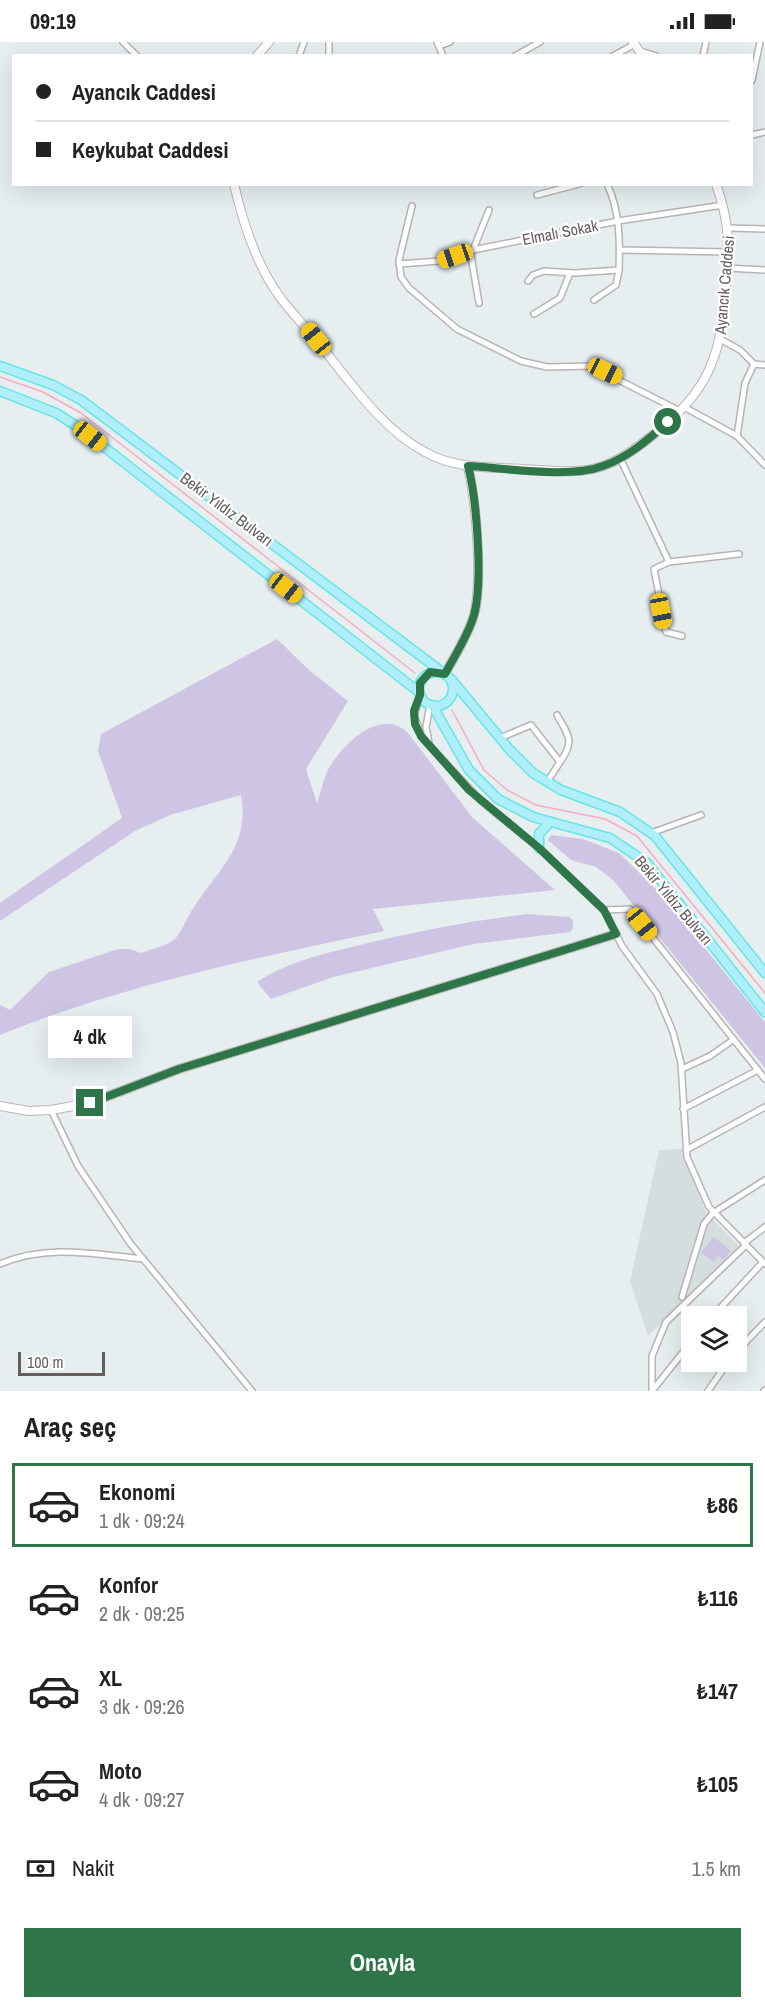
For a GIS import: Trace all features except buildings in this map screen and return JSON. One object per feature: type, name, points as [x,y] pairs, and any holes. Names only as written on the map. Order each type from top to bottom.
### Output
[{"type":"main road","name":"Bekir Yıldız Bulvarı","points":[[0,366],[53,385],[81,400],[446,675],[524,765],[547,782],[571,795],[620,812],[651,833],[669,850],[765,973]]},
{"type":"main road","name":"Bekir Yıldız Bulvarı","points":[[0,391],[56,413],[81,429],[420,694]]},
{"type":"main road","points":[[430,672],[446,675],[453,686],[451,698],[442,705],[431,705],[420,694],[420,683],[430,672]]},
{"type":"main road","name":"Bekir Yıldız Bulvarı","points":[[431,705],[463,762],[483,786],[516,810],[550,822],[600,834],[640,857],[765,1012]]},
{"type":"main road","points":[[539,848],[539,834],[550,822]]},
{"type":"street","points":[[123,42],[135,54]]},
{"type":"street","points":[[259,54],[268,42]]},
{"type":"street","points":[[438,44],[450,42]]},
{"type":"street","points":[[519,54],[540,42]]},
{"type":"street","points":[[753,75],[760,42]]},
{"type":"street","points":[[616,54],[634,43],[641,53]]},
{"type":"street","name":"Ayancık Caddesi","points":[[235,186],[258,259],[279,297],[364,400],[393,428],[424,452],[468,466],[573,471],[596,468],[620,458],[648,439],[682,409],[703,384],[720,339],[727,268],[729,228],[717,186]]},
{"type":"street","points":[[537,195],[571,186]]},
{"type":"street","points":[[594,300],[614,287],[619,278],[618,221],[614,198],[608,186]]},
{"type":"street","name":"Elmalı Sokak","points":[[399,264],[439,261],[472,250],[618,221],[723,205]]},
{"type":"street","points":[[412,206],[399,264],[401,277],[409,288],[457,329],[499,352],[540,366],[591,366],[737,436],[765,465]]},
{"type":"street","points":[[479,303],[472,250],[489,210]]},
{"type":"street","points":[[729,228],[765,229]]},
{"type":"street","points":[[620,250],[728,252]]},
{"type":"street","points":[[727,268],[765,270]]},
{"type":"street","points":[[528,281],[541,272],[619,270]]},
{"type":"street","points":[[534,314],[560,298],[570,273]]},
{"type":"street","points":[[720,339],[740,350],[754,364],[765,365]]},
{"type":"street","points":[[737,436],[745,383],[754,364]]},
{"type":"street","points":[[620,458],[669,562]]},
{"type":"street","points":[[446,675],[469,630],[477,598],[476,514],[468,466]]},
{"type":"street","points":[[682,636],[666,632],[654,572],[656,567],[669,562],[739,554]]},
{"type":"street","points":[[420,694],[414,711],[414,721],[421,736],[481,801],[539,848],[604,910],[616,934],[662,1003],[676,1042],[682,1069],[686,1150],[702,1194],[713,1213],[764,1263],[723,1306]]},
{"type":"street","points":[[431,705],[426,731],[431,747]]},
{"type":"street","points":[[547,782],[569,750],[570,741],[557,715]]},
{"type":"street","points":[[500,738],[531,724],[560,762]]},
{"type":"street","points":[[651,833],[701,815]]},
{"type":"street","points":[[604,910],[630,909],[765,1079]]},
{"type":"street","points":[[0,1106],[28,1111],[51,1110],[90,1103],[179,1069],[616,934]]},
{"type":"street","points":[[682,1069],[710,1056],[733,1040]]},
{"type":"street","points":[[683,1108],[758,1070]]},
{"type":"street","points":[[686,1150],[765,1107]]},
{"type":"street","points":[[51,1110],[78,1166],[143,1259],[252,1391]]},
{"type":"street","points":[[682,1298],[704,1224],[713,1213],[765,1180]]},
{"type":"street","points":[[682,1306],[765,1227]]},
{"type":"street","points":[[0,1264],[25,1255],[50,1251],[143,1259]]},
{"type":"street","points":[[681,1307],[666,1322],[652,1356],[652,1391],[681,1355]]},
{"type":"street","points":[[747,1341],[765,1322]]},
{"type":"street","points":[[708,1391],[721,1372]]},
{"type":"shaded area","points":[[277,639],[309,670],[348,701],[306,769],[317,803],[329,768],[353,739],[375,726],[386,724],[397,726],[408,733],[472,817],[555,890],[373,909],[384,931],[189,974],[141,987],[46,1017],[0,1035],[0,1005],[10,1010],[49,972],[118,949],[130,949],[141,953],[175,939],[237,843],[243,813],[241,795],[170,815],[135,831],[0,921],[0,903],[122,818],[98,751],[101,734]]},
{"type":"shaded area","points":[[551,835],[583,839],[619,853],[659,892],[765,1022],[765,1068],[613,880],[596,867],[571,860],[548,840]]},
{"type":"shaded area","points":[[528,914],[569,917],[573,920],[573,928],[570,932],[474,944],[333,977],[271,999],[257,982],[294,963],[333,952],[423,931]]},
{"type":"shaded area","points":[[682,1149],[705,1211],[740,1247],[648,1336],[630,1281],[659,1150]]},
{"type":"shaded area","points":[[714,1237],[731,1251],[723,1260],[718,1256],[713,1262],[701,1252]]},
{"type":"waterway","points":[[0,377],[43,392],[81,413],[415,673]]},
{"type":"waterway","points":[[452,710],[484,770],[507,790],[536,805],[605,819],[637,836],[765,993]]},
{"type":"route","points":[[90,1103],[179,1069],[616,934],[604,910],[539,848],[481,801],[457,777],[421,736],[415,724],[414,711],[420,695],[419,687],[422,680],[430,672],[445,674],[469,630],[475,611],[477,598],[476,514],[468,466],[567,472],[596,468],[617,460],[636,448],[668,422]]}]
